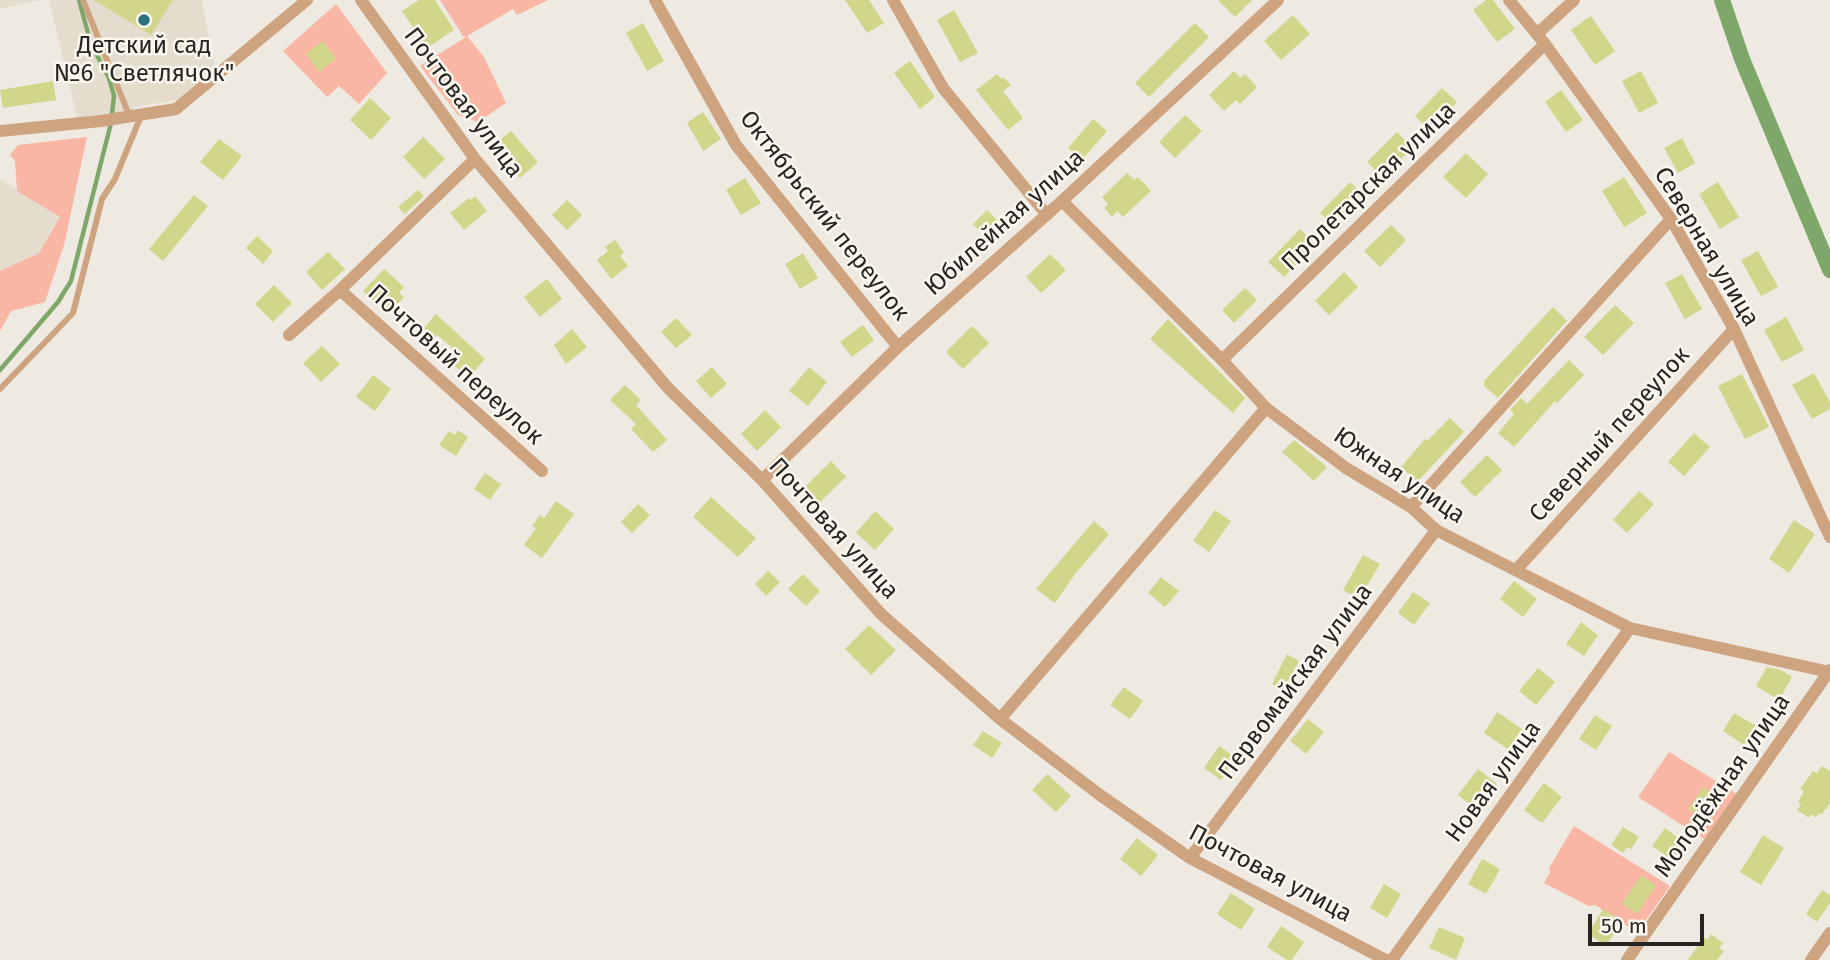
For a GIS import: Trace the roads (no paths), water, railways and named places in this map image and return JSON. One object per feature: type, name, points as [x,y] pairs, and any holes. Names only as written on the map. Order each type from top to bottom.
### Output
[{"type":"street","points":[[0,131],[101,121],[176,109],[307,0]]},
{"type":"street","name":"Почтовая улица","points":[[361,0],[475,159],[668,388],[762,480],[881,614],[1000,719],[1100,795],[1191,858],[1386,960]]},
{"type":"street","name":"Октябрьский переулок","points":[[655,0],[736,145],[898,347]]},
{"type":"street","points":[[893,0],[943,88],[1047,215]]},
{"type":"street","name":"Юбилейная улица","points":[[762,480],[898,347],[1047,215],[1278,0]]},
{"type":"street","name":"Северная улица","points":[[1509,0],[1541,39],[1671,219],[1734,329],[1830,537]]},
{"type":"street","points":[[1541,39],[1574,0]]},
{"type":"street","name":"Пролетарская улица","points":[[1222,360],[1541,39]]},
{"type":"street","name":"Почтовый переулок","points":[[289,335],[340,290],[475,159]]},
{"type":"street","name":"Южная улица","points":[[1062,201],[1222,360],[1266,408],[1346,468],[1410,507],[1436,530],[1630,628],[1829,671]]},
{"type":"street","points":[[1410,507],[1671,219]]},
{"type":"street","name":"Почтовый переулок","points":[[340,290],[542,471]]},
{"type":"street","name":"Северный переулок","points":[[1517,569],[1734,329]]},
{"type":"street","points":[[1000,719],[1266,408]]},
{"type":"street","name":"Первомайская улица","points":[[1191,858],[1436,530]]},
{"type":"street","name":"Новая улица","points":[[1392,960],[1630,628]]},
{"type":"street","name":"Молодёжная улица","points":[[1627,960],[1829,671]]},
{"type":"street","points":[[1811,960],[1830,933]]},
{"type":"lane","points":[[0,389],[73,313],[102,199],[115,179],[131,115],[83,0]]},
{"type":"waterway","points":[[0,370],[58,302],[71,281],[111,123],[114,96],[109,78],[91,44],[79,0]]},
{"type":"waterway","points":[[1722,0],[1742,59],[1830,270]]},
{"type":"place","name":"Детский сад №6 \"Светлячок\"","points":[[144,20]]}]
